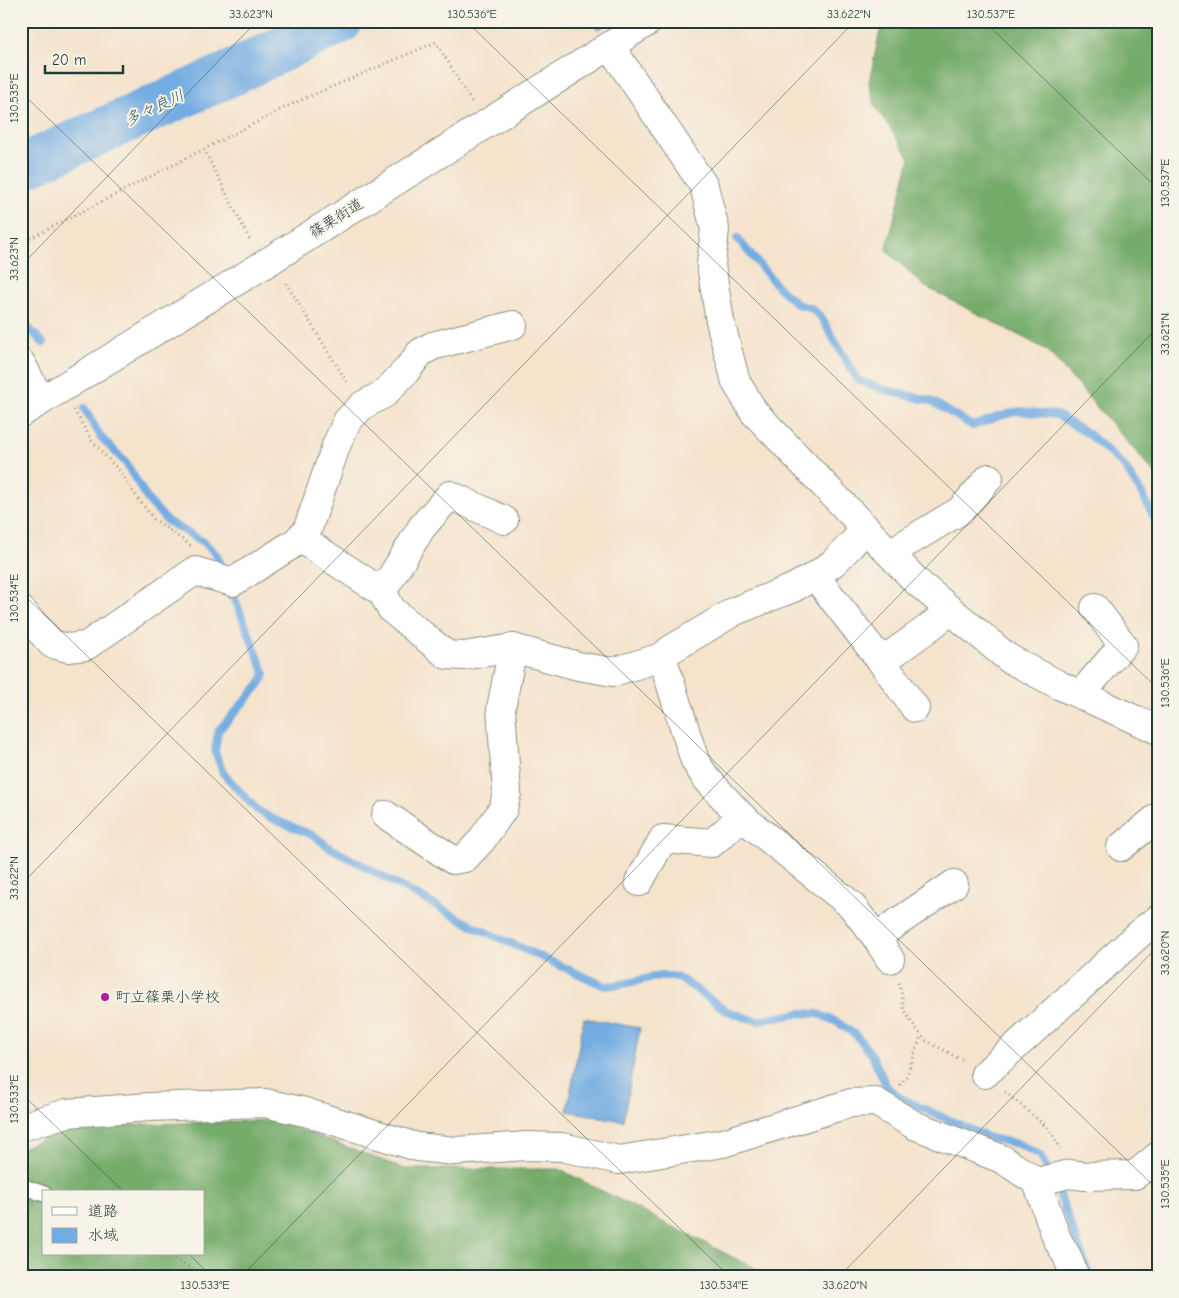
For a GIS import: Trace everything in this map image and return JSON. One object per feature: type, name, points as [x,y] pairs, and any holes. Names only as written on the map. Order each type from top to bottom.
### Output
[{"type":"street","name":"篠栗街道","points":[[41,401],[267,262],[649,21]]},
{"type":"street","points":[[610,46],[704,186],[715,229],[711,265],[720,321],[736,382],[754,412],[917,582],[1008,658],[1061,686],[1158,730]]},
{"type":"street","points":[[21,610],[52,644],[68,648],[86,646],[195,571],[233,582],[296,542],[307,531],[336,446],[347,421],[363,404],[384,394],[420,353],[432,346],[513,324]]},
{"type":"street","points":[[21,363],[41,401]]},
{"type":"street","points":[[890,553],[960,510],[989,478]]},
{"type":"street","points":[[382,592],[422,527],[450,495],[504,520]]},
{"type":"street","points":[[300,538],[382,592],[392,610],[447,655],[464,656],[513,648],[578,666],[613,672],[662,657],[670,650],[735,611],[793,588],[815,576],[833,563],[866,528]]},
{"type":"street","points":[[815,576],[915,708]]},
{"type":"street","points":[[1081,694],[1123,645],[1095,608]]},
{"type":"street","points":[[882,662],[896,650],[939,621],[950,610]]},
{"type":"street","points":[[386,815],[453,860],[466,858],[481,841],[503,809],[506,793],[501,708],[513,648]]},
{"type":"street","points":[[662,657],[695,761],[706,778],[741,816],[850,905],[883,948],[954,884]]},
{"type":"street","points":[[639,882],[663,839],[712,843],[741,816]]},
{"type":"street","points":[[1121,848],[1158,817]]},
{"type":"street","points":[[985,1074],[1158,919]]},
{"type":"street","points":[[21,1127],[67,1113],[150,1107],[265,1103],[305,1112],[417,1147],[455,1151],[526,1146],[562,1147],[619,1160],[723,1143],[851,1103],[876,1102],[914,1125],[1002,1158],[1037,1182],[1056,1239],[1067,1256],[1075,1277]]},
{"type":"street","points":[[1037,1182],[1069,1174],[1085,1176],[1135,1175],[1158,1156]]},
{"type":"lane","points":[[21,1186],[42,1193]]},
{"type":"path","points":[[21,243],[292,104],[436,42],[484,125]]},
{"type":"path","points":[[204,149],[267,262],[363,404]]},
{"type":"path","points":[[41,401],[92,441],[121,473],[154,519],[185,540],[210,561],[214,576]]},
{"type":"path","points":[[902,1083],[921,1036]]},
{"type":"path","points":[[169,1256],[206,1277]]},
{"type":"green space","points":[[884,21],[1158,21],[1158,477],[1047,350],[924,286],[886,250],[910,158],[875,106],[869,83],[879,35]]},
{"type":"green space","points":[[275,1120],[405,1169],[559,1169],[772,1277],[21,1277],[21,1148],[57,1133],[92,1126]]},
{"type":"water","points":[[584,1018],[640,1028],[623,1121],[567,1111]]},
{"type":"waterway","name":"多々良川","points":[[21,167],[232,73],[340,21]]},
{"type":"waterway","points":[[597,21],[599,26]]},
{"type":"waterway","points":[[737,238],[778,287],[797,304],[811,308],[821,317],[857,379],[881,389],[931,401],[973,426],[1019,411],[1057,415],[1090,435],[1124,466],[1158,525]]},
{"type":"waterway","points":[[21,325],[26,325],[43,343]]},
{"type":"waterway","points":[[84,408],[101,437],[126,463],[148,500],[167,521],[204,542],[217,555],[223,572]]},
{"type":"waterway","points":[[230,587],[265,674],[260,684],[218,731],[215,751],[223,773],[257,810],[275,820],[315,836],[327,846],[475,927],[605,986],[659,976],[673,976],[684,981],[727,1011],[747,1018],[758,1021],[802,1013],[818,1014],[837,1022],[856,1035],[872,1055],[887,1087],[902,1099],[989,1138],[1019,1144],[1040,1155],[1058,1190],[1090,1277]]},
{"type":"place","name":"町立篠栗小学校","points":[[105,997]]}]
